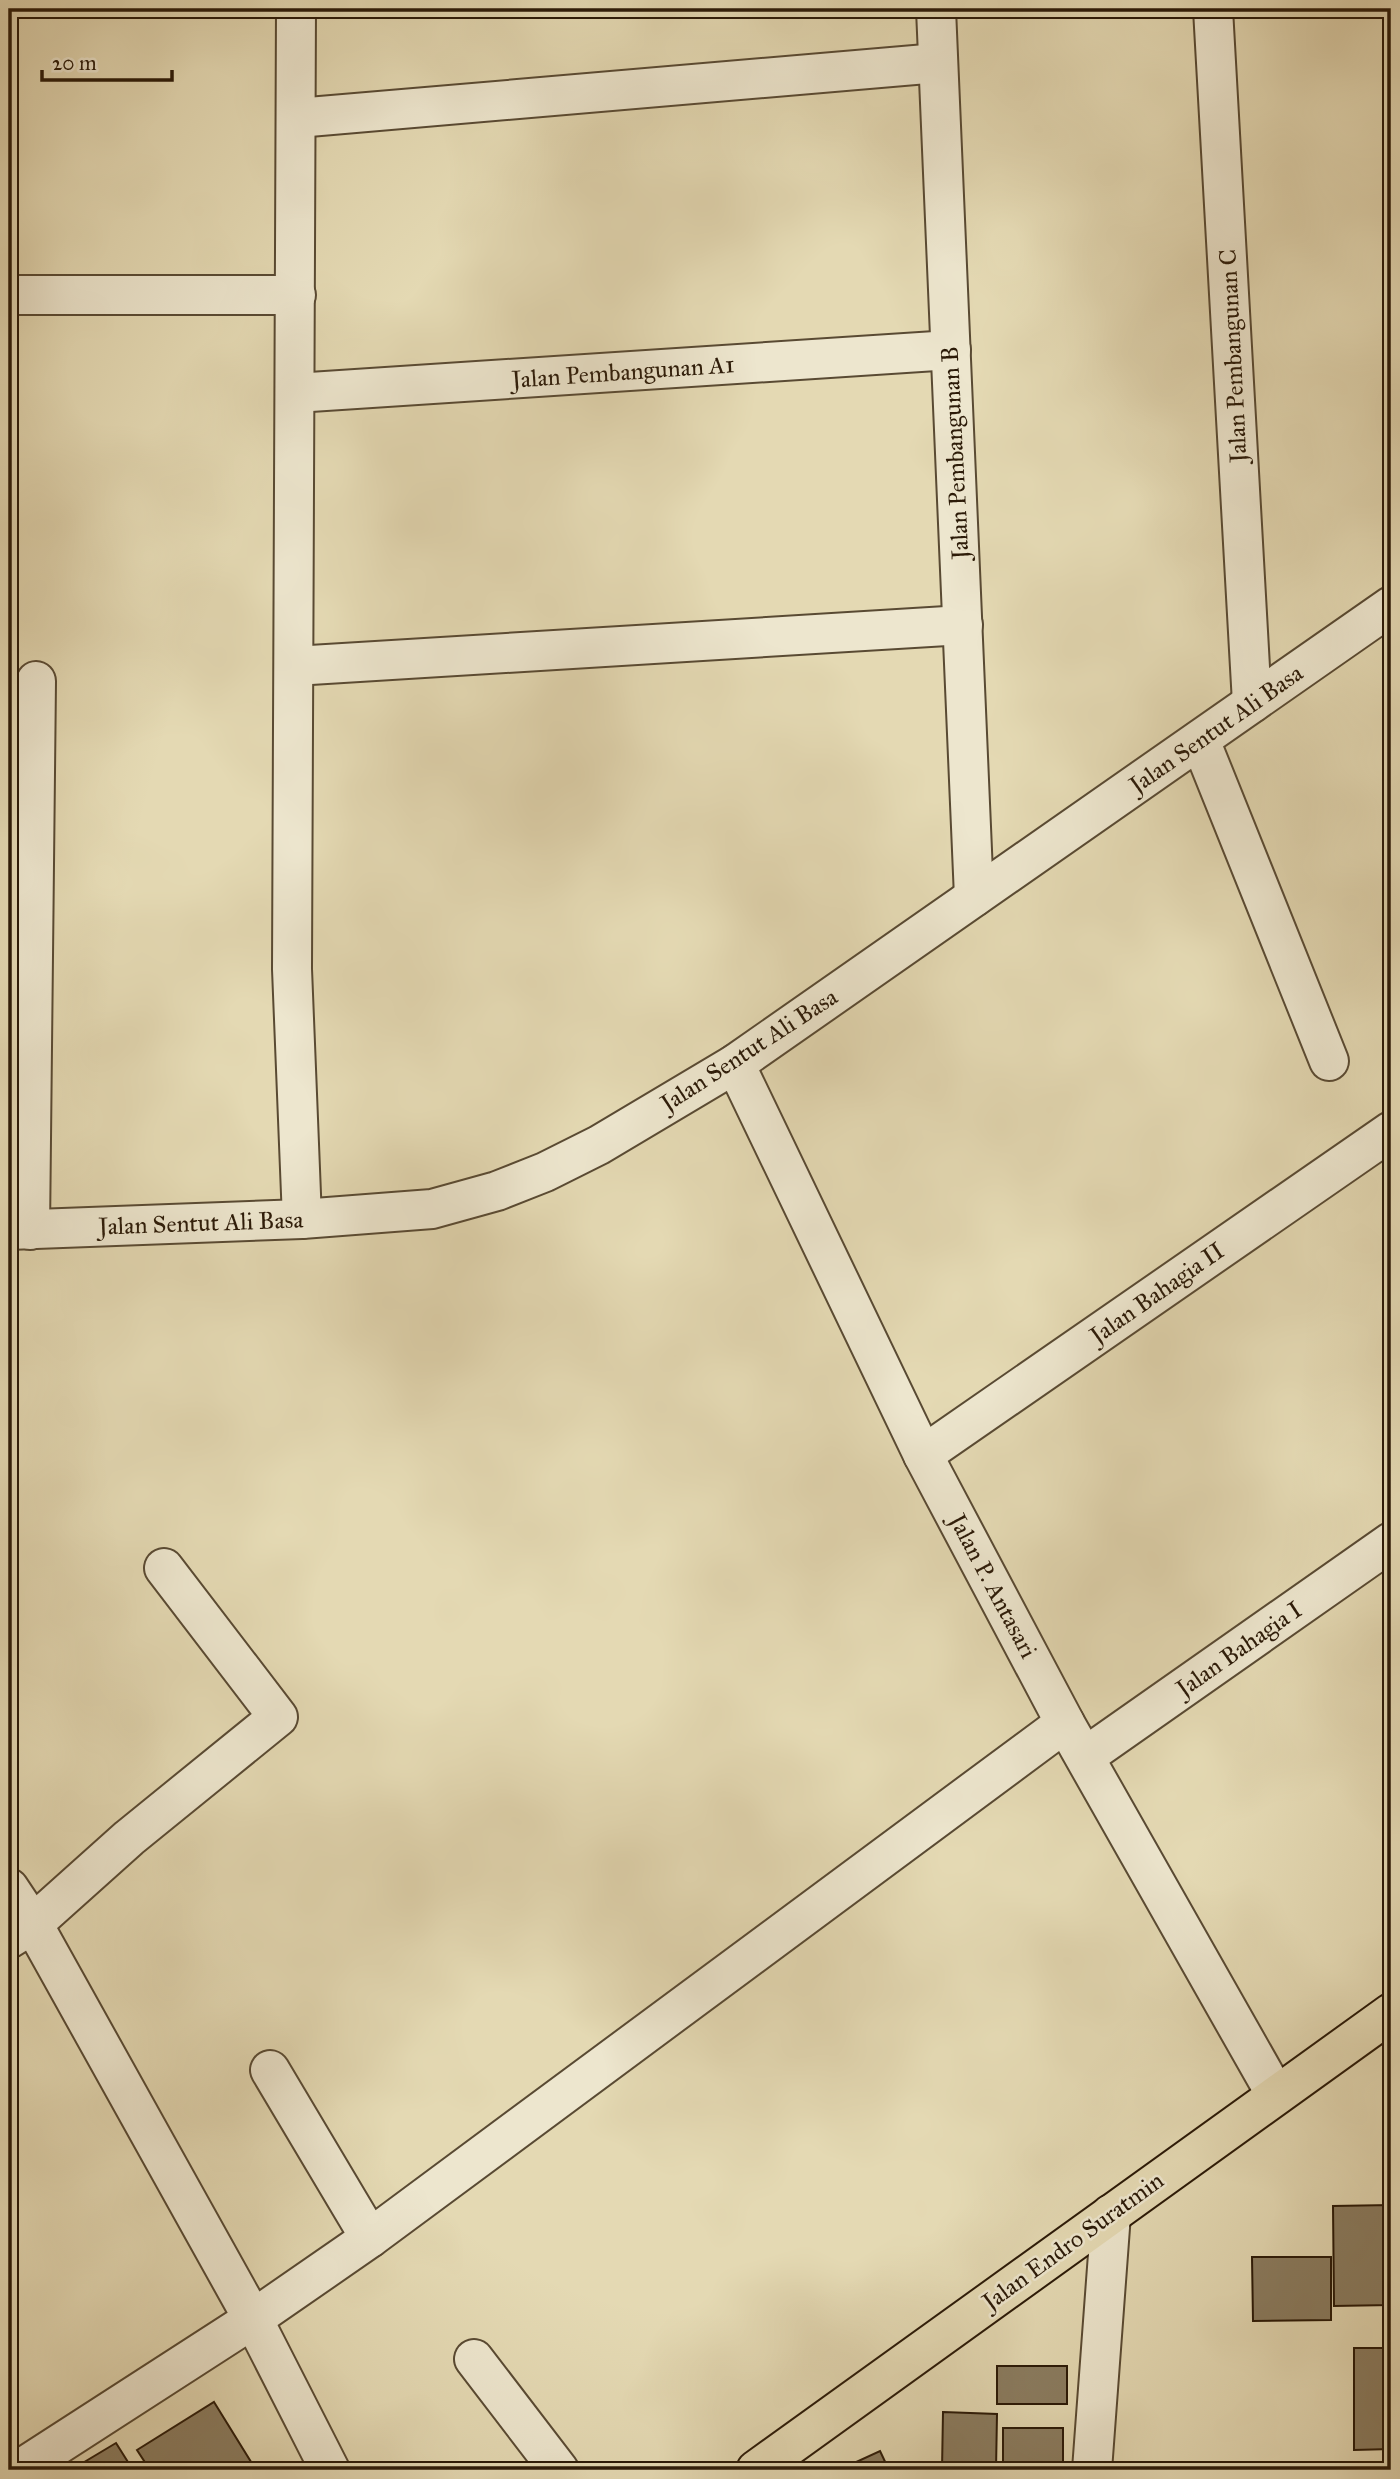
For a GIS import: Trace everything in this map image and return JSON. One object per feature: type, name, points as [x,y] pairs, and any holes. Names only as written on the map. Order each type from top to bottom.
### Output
[{"type":"main road","name":"Jalan Endro Suratmin","points":[[756,2470],[1276,2095],[1389,2019]]},
{"type":"street","points":[[296,9],[292,969],[302,1219]]},
{"type":"street","name":"Jalan Pembangunan B","points":[[936,9],[974,897]]},
{"type":"street","name":"Jalan Pembangunan C","points":[[1213,9],[1252,703]]},
{"type":"street","points":[[297,118],[938,63]]},
{"type":"street","points":[[9,295],[296,295]]},
{"type":"street","name":"Jalan Pembangunan A1","points":[[295,393],[951,350]]},
{"type":"street","name":"Jalan Sentut Ali Basa","points":[[19,1230],[302,1219],[432,1209],[497,1191],[545,1172],[599,1145],[735,1064],[1391,606]]},
{"type":"street","points":[[294,666],[963,625]]},
{"type":"street","points":[[19,1230],[36,681]]},
{"type":"street","points":[[1200,740],[1329,1061]]},
{"type":"street","name":"Jalan P. Antasari","points":[[735,1064],[923,1455],[1065,1723],[1276,2095]]},
{"type":"street","name":"Jalan Bahagia II","points":[[923,1455],[1391,1131]]},
{"type":"street","name":"Jalan Bahagia I","points":[[1086,1756],[1391,1542]]},
{"type":"street","points":[[21,1931],[129,1838],[278,1717],[164,1569]]},
{"type":"street","points":[[19,2470],[253,2319],[370,2238],[1065,1723]]},
{"type":"street","points":[[9,1888],[21,1931],[253,2319],[330,2470]]},
{"type":"street","points":[[270,2070],[370,2238]]},
{"type":"street","points":[[1092,2470],[1111,2214]]},
{"type":"street","points":[[474,2359],[559,2470]]},
{"type":"building","points":[[1391,2205],[1391,2305],[1334,2306],[1333,2206]]},
{"type":"building","points":[[1252,2257],[1331,2257],[1331,2320],[1253,2321]]},
{"type":"building","points":[[1354,2348],[1391,2348],[1391,2449],[1354,2450]]},
{"type":"building","points":[[997,2366],[1067,2366],[1067,2404],[997,2404]]},
{"type":"building","points":[[214,2402],[256,2470],[150,2470],[137,2450]]},
{"type":"building","points":[[943,2412],[997,2414],[996,2470],[942,2470]]},
{"type":"building","points":[[1003,2428],[1063,2428],[1063,2470],[1003,2470]]},
{"type":"building","points":[[116,2443],[133,2470],[71,2470]]},
{"type":"building","points":[[880,2451],[889,2470],[841,2469]]}]
